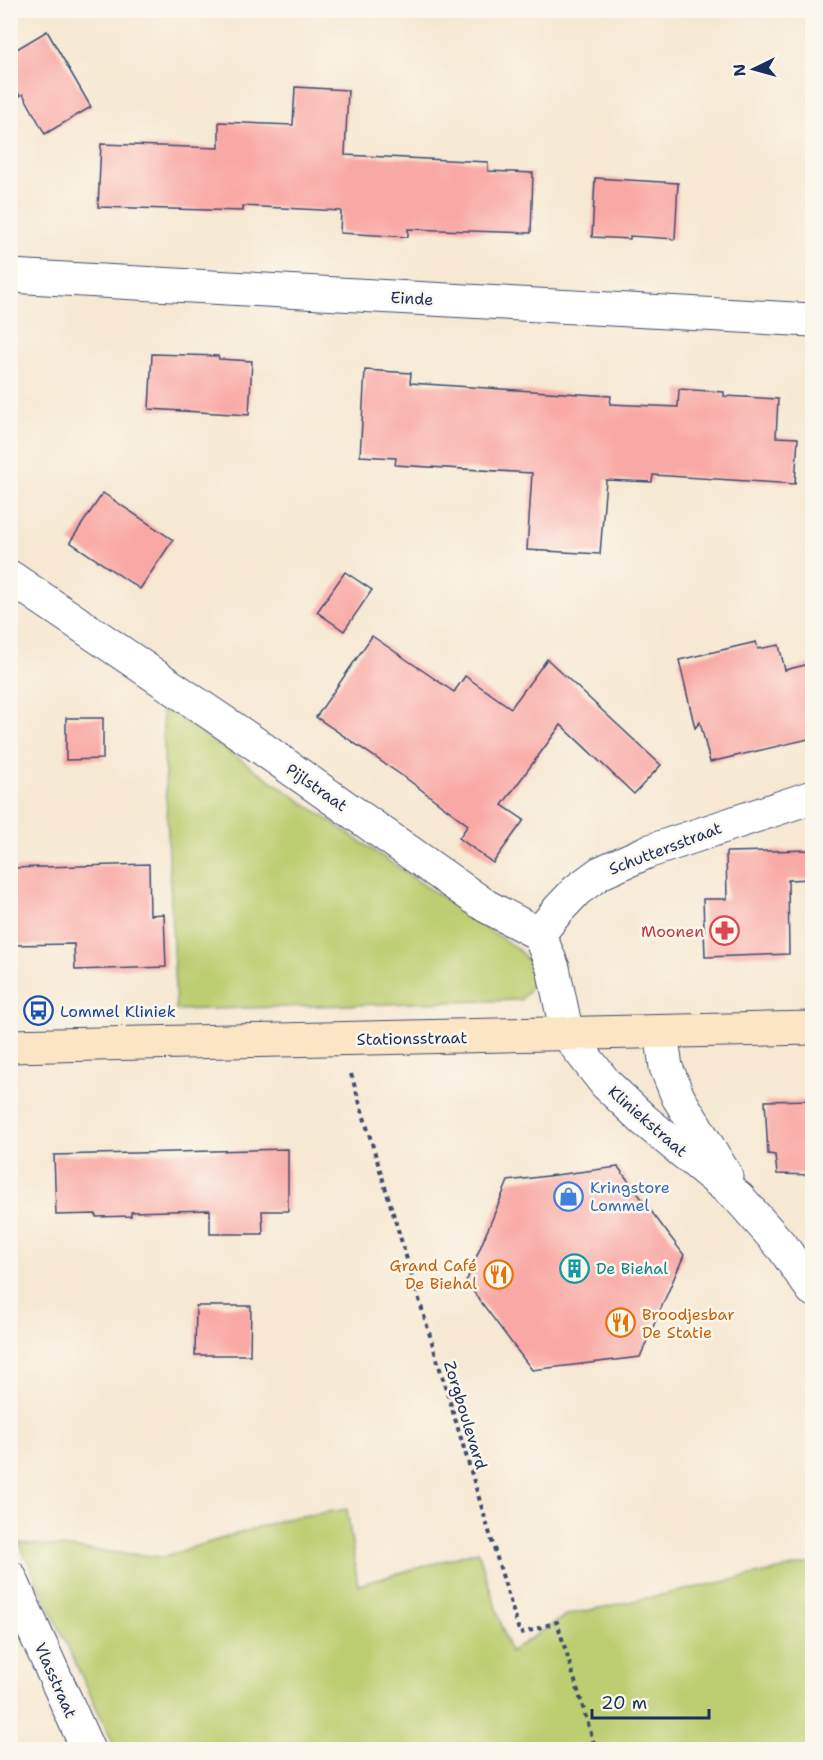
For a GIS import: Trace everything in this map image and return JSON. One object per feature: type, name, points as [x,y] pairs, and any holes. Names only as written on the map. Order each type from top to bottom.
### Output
[{"type":"main road","name":"Stationsstraat","points":[[10,1046],[813,1028]]},
{"type":"street","name":"Einde","points":[[10,276],[813,320]]},
{"type":"street","name":"Pijlstraat","points":[[10,577],[253,742],[486,906],[539,934]]},
{"type":"street","name":"Schuttersstraat","points":[[539,934],[577,890],[600,873],[646,852],[813,797]]},
{"type":"street","points":[[539,934],[553,968],[567,1034]]},
{"type":"street","name":"Kliniekstraat","points":[[661,1032],[666,1067],[678,1097],[739,1198]]},
{"type":"street","name":"Kliniekstraat","points":[[567,1034],[606,1084],[644,1120],[739,1198],[784,1249],[813,1289]]},
{"type":"street","name":"Vlasstraat","points":[[10,1577],[88,1749]]},
{"type":"path","name":"Zorgboulevard","points":[[340,1039],[520,1634],[557,1622],[596,1749]]},
{"type":"green space","points":[[162,706],[516,948],[528,961],[533,973],[531,986],[521,1000],[176,1010]]},
{"type":"green space","points":[[347,1509],[358,1585],[478,1551],[510,1652],[567,1615],[812,1563],[812,1749],[116,1749],[19,1543],[162,1557],[288,1518]]},
{"type":"building","points":[[47,31],[91,107],[45,134],[23,94],[20,96],[10,80],[10,53]]},
{"type":"building","points":[[295,87],[348,90],[345,155],[488,162],[488,171],[533,173],[531,233],[408,229],[408,237],[340,233],[341,211],[243,206],[243,211],[98,207],[101,144],[219,148],[219,122],[293,125]]},
{"type":"building","points":[[595,178],[678,183],[675,239],[630,236],[630,239],[592,237]]},
{"type":"building","points":[[152,354],[218,356],[219,359],[252,361],[249,415],[149,409]]},
{"type":"building","points":[[365,370],[411,373],[410,383],[611,396],[610,404],[678,407],[679,389],[724,392],[724,396],[778,399],[776,437],[798,438],[795,484],[653,475],[652,482],[606,480],[600,554],[527,550],[532,473],[395,465],[396,458],[360,456]]},
{"type":"building","points":[[103,493],[173,540],[140,589],[70,542]]},
{"type":"building","points":[[345,572],[372,590],[344,631],[317,612]]},
{"type":"building","points":[[372,636],[454,692],[465,676],[511,708],[547,659],[661,765],[634,794],[561,725],[502,805],[524,820],[493,863],[459,838],[468,825],[407,779],[316,717]]},
{"type":"building","points":[[756,642],[758,649],[779,645],[785,670],[813,663],[813,738],[710,762],[700,722],[695,728],[679,660]]},
{"type":"building","points":[[66,718],[103,718],[103,759],[66,760]]},
{"type":"building","points":[[813,850],[813,879],[788,880],[789,954],[705,957],[703,899],[727,899],[726,852]]},
{"type":"building","points":[[149,864],[150,915],[164,914],[166,967],[75,970],[74,944],[10,945],[10,868]]},
{"type":"building","points":[[813,1100],[813,1175],[777,1174],[775,1155],[768,1154],[765,1101]]},
{"type":"building","points":[[288,1149],[288,1211],[262,1211],[263,1234],[210,1234],[210,1210],[131,1212],[131,1216],[56,1215],[54,1155]]},
{"type":"building","name":"De Biehal","points":[[618,1167],[684,1255],[640,1357],[532,1370],[466,1282],[508,1181]]},
{"type":"building","points":[[196,1306],[251,1306],[250,1355],[195,1355]]},
{"type":"place","name":"Moonen","points":[[725,931]]},
{"type":"place","name":"Lommel Kliniek","points":[[39,1011]]},
{"type":"place","name":"Kringstore Lommel","points":[[569,1196]]},
{"type":"place","name":"De Biehal","points":[[575,1268]]},
{"type":"place","name":"Grand Café De Biehal","points":[[498,1274]]},
{"type":"place","name":"Broodjesbar De Statie","points":[[621,1323]]}]
